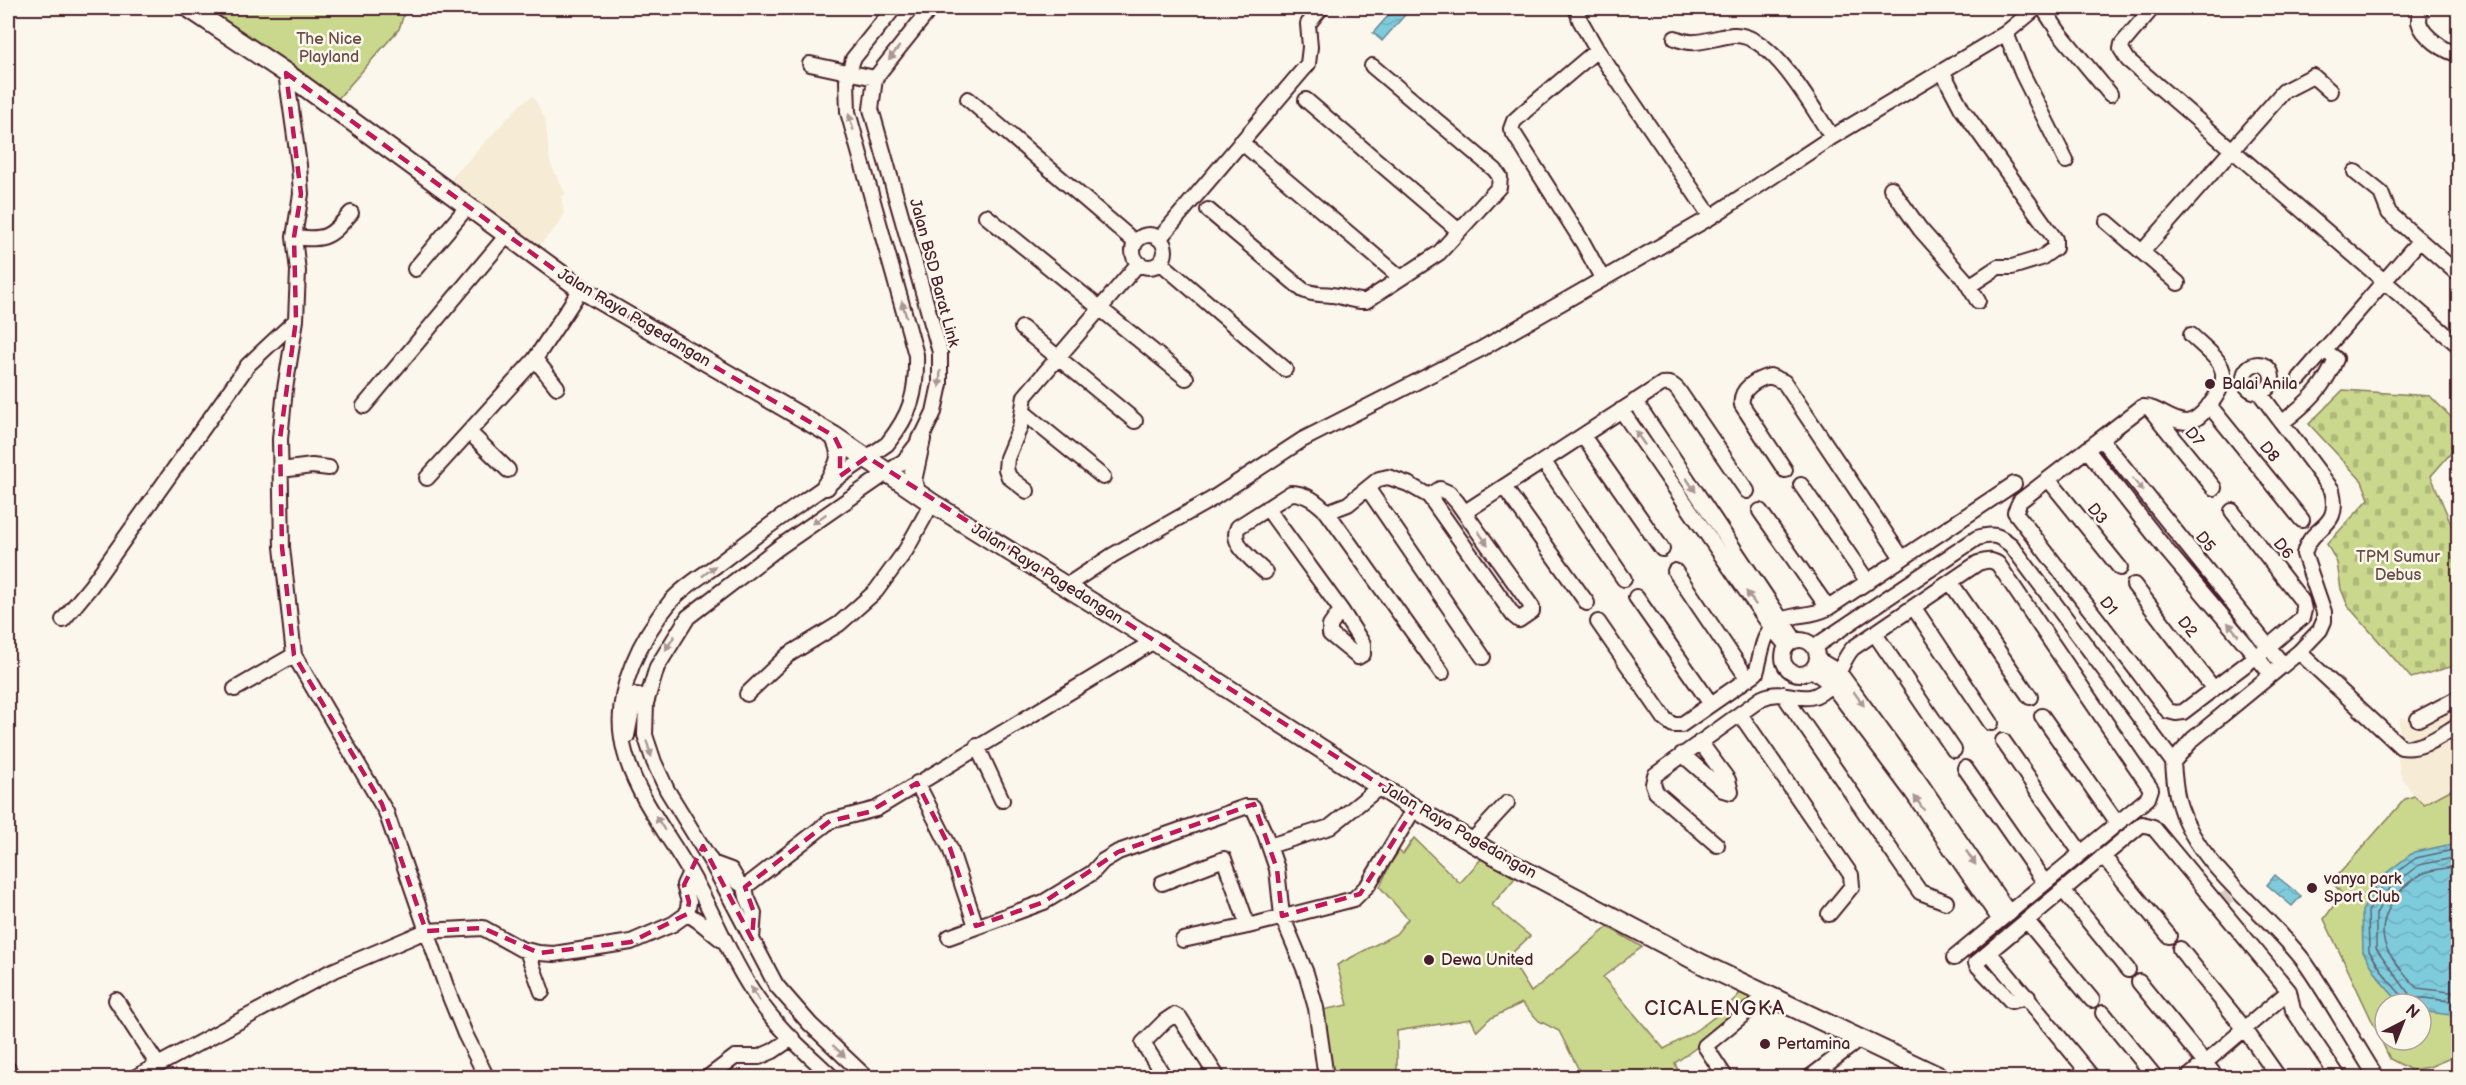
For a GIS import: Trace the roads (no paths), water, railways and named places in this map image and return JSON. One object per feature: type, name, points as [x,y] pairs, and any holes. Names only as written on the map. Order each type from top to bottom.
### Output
[{"type":"street","name":"Jalan Raya Pagedangan","points":[[189,8],[286,73],[581,289],[834,436],[932,502],[1471,842],[1702,964],[1942,1077]]},
{"type":"street","points":[[833,1077],[792,1038],[756,997],[690,872],[646,802],[632,771],[622,738],[622,699],[635,657],[651,628],[673,600],[764,529],[887,444],[901,426],[912,404],[917,381],[916,355],[848,112],[847,81],[853,59],[894,8]]},
{"type":"street","points":[[810,64],[875,78],[931,8]]},
{"type":"street","points":[[1159,239],[1308,64],[1310,47],[1308,24],[1320,8]]},
{"type":"street","points":[[1576,8],[1597,50],[1711,217]]},
{"type":"street","points":[[1066,586],[1113,555],[1212,499],[1302,440],[1481,349],[1711,217],[1832,137],[2006,33],[2036,8]]},
{"type":"street","points":[[2043,8],[2058,31],[2110,94]]},
{"type":"street","points":[[2420,8],[2422,27],[2442,49],[2458,54]]},
{"type":"street","points":[[2150,12],[2122,44],[2121,49],[2128,60],[2458,345]]},
{"type":"street","points":[[2006,33],[2022,73],[2066,161]]},
{"type":"street","points":[[1675,38],[1685,43],[1697,43],[1734,35],[1748,37],[1763,45],[1780,62],[1832,137]]},
{"type":"street","points":[[1597,50],[1514,121],[1511,129],[1583,243],[1602,278]]},
{"type":"street","points":[[1208,210],[1303,291],[1315,296],[1331,294],[1355,302],[1366,301],[1439,253],[1499,188],[1500,177],[1495,170],[1372,66]]},
{"type":"street","points":[[1942,71],[1962,109],[2055,239],[2055,248],[2041,258],[2012,267],[1998,267],[1969,286]]},
{"type":"street","points":[[286,73],[301,194],[294,237],[298,271],[296,320],[280,439],[282,548],[294,655],[382,804],[465,1034],[487,1077]]},
{"type":"street","points":[[2142,252],[2284,91],[2313,76],[2330,91]]},
{"type":"street","name":"Jalan BSD Barat Link","points":[[867,1077],[810,1024],[776,985],[712,863],[667,790],[645,735],[648,697],[657,667],[688,617],[778,548],[904,461],[921,439],[934,412],[940,384],[940,352],[871,109],[875,78]]},
{"type":"street","points":[[968,99],[1135,242]]},
{"type":"street","points":[[1306,100],[1459,231]]},
{"type":"street","points":[[1241,142],[1401,278]]},
{"type":"street","points":[[2355,172],[2381,193],[2389,213],[2458,274]]},
{"type":"street","points":[[1891,188],[1920,229],[1969,286],[1978,301]]},
{"type":"street","points":[[415,269],[468,206]]},
{"type":"street","points":[[294,237],[318,240],[326,237],[333,234],[351,213]]},
{"type":"street","points":[[986,216],[1186,378]]},
{"type":"street","points":[[2107,222],[2178,283]]},
{"type":"street","points":[[364,406],[508,234]]},
{"type":"street","points":[[1151,235],[1159,239],[1165,246],[1165,255],[1161,263],[1154,267],[1138,264],[1134,257],[1135,242],[1142,236],[1151,235]]},
{"type":"street","points":[[2300,378],[2420,240]]},
{"type":"street","points":[[1161,263],[1285,369]]},
{"type":"street","points":[[1027,490],[1009,477],[1006,469],[1020,427],[1025,396],[1138,264]]},
{"type":"street","points":[[427,478],[535,359],[581,289]]},
{"type":"street","points":[[63,620],[91,586],[248,365],[296,320]]},
{"type":"street","points":[[1022,328],[1135,422]]},
{"type":"street","points":[[2049,480],[2137,410],[2148,406],[2180,421],[2195,420],[2209,405],[2223,382],[2224,373],[2218,360],[2191,335]]},
{"type":"street","points":[[2283,422],[2309,401],[2330,375],[2336,359],[2324,350]]},
{"type":"street","points":[[535,359],[557,387]]},
{"type":"street","points":[[1785,470],[1742,405],[1741,400],[1746,388],[1770,376],[1784,382],[1902,558]]},
{"type":"street","points":[[1465,512],[1662,384],[1673,385],[1747,491]]},
{"type":"street","points":[[2173,762],[2193,739],[2299,652],[2320,630],[2324,621],[2324,612],[2304,554],[2306,547],[2329,522],[2335,505],[2332,490],[2259,392]]},
{"type":"street","points":[[1635,401],[1776,623]]},
{"type":"street","name":"D8","points":[[2209,405],[2302,520]]},
{"type":"street","name":"D7","points":[[2148,406],[2214,488]]},
{"type":"street","points":[[1621,410],[1791,642]]},
{"type":"street","points":[[1023,412],[1102,477]]},
{"type":"street","points":[[469,432],[508,470]]},
{"type":"street","points":[[826,486],[840,459],[840,448],[834,436]]},
{"type":"street","points":[[1582,436],[1662,549]]},
{"type":"street","points":[[916,491],[912,481],[921,439]]},
{"type":"street","name":"D5","points":[[2102,440],[2283,665]]},
{"type":"street","name":"D5","points":[[2088,451],[2164,547],[2271,674]]},
{"type":"street","points":[[1544,462],[1624,579]]},
{"type":"street","points":[[280,470],[312,466],[329,468]]},
{"type":"street","points":[[1327,512],[1348,504],[1379,479],[1388,477],[1408,484],[1429,496],[1514,615],[1519,620],[1532,611],[1532,607],[1452,497],[1443,490],[1437,490],[1429,496]]},
{"type":"street","name":"D1","points":[[2049,480],[2020,501],[2016,508],[2017,516],[2168,711],[2183,712],[2213,688]]},
{"type":"street","name":"D3","points":[[2049,480],[2120,568]]},
{"type":"street","points":[[1598,622],[1668,723],[1681,725],[1756,673],[1762,644],[1776,623],[1816,614],[1827,608],[2014,484]]},
{"type":"street","points":[[1801,485],[1868,582]]},
{"type":"street","points":[[1504,487],[1587,603]]},
{"type":"street","points":[[1368,489],[1483,657]]},
{"type":"street","points":[[1265,572],[1238,543],[1235,535],[1238,527],[1295,493],[1314,500],[1327,512],[1442,673]]},
{"type":"street","points":[[747,694],[788,655],[839,624],[876,591],[906,550],[932,502]]},
{"type":"street","points":[[1267,508],[1341,610]]},
{"type":"street","points":[[1760,510],[1827,608]]},
{"type":"street","name":"D6","points":[[2232,511],[2302,601],[2304,610],[2302,618],[2268,646]]},
{"type":"street","points":[[2005,917],[1831,684],[1815,658],[1806,640],[1791,642],[1782,655],[1784,665],[1792,673],[1802,675],[1815,658],[1977,538],[1990,534],[1998,535],[2011,545],[2173,762],[2175,790],[2180,809],[2194,838],[2226,898],[2289,991],[2294,1011],[2339,1077]]},
{"type":"street","points":[[1717,845],[1653,788],[1655,776],[1682,754],[1770,694],[1784,694],[1803,699],[1812,697],[1831,684],[1845,657],[1853,648],[1978,563],[1987,560],[1998,564],[2151,789],[2148,798],[1954,958]]},
{"type":"street","points":[[1675,571],[1748,679]]},
{"type":"street","points":[[1951,583],[2030,697]]},
{"type":"street","name":"D2","points":[[2134,585],[2213,688]]},
{"type":"street","points":[[1636,597],[1711,704]]},
{"type":"street","points":[[1914,608],[1991,723]]},
{"type":"street","points":[[1875,634],[1954,750]]},
{"type":"street","points":[[745,886],[830,821],[869,812],[1154,641]]},
{"type":"street","points":[[2213,688],[2268,646]]},
{"type":"street","points":[[2299,652],[2401,747],[2411,749],[2419,746],[2458,725]]},
{"type":"street","points":[[235,689],[294,655]]},
{"type":"street","points":[[1815,658],[1839,672],[1921,784],[2005,917]]},
{"type":"street","points":[[1784,694],[1920,892],[1946,902]]},
{"type":"street","points":[[624,746],[635,695],[648,697]]},
{"type":"street","points":[[2418,719],[2458,698]]},
{"type":"street","points":[[1740,714],[1851,875],[1852,886],[1829,914]]},
{"type":"street","points":[[2042,716],[2117,823]]},
{"type":"street","points":[[2003,741],[2081,853]]},
{"type":"street","points":[[1682,754],[1723,790],[1731,792],[1728,780],[1700,742]]},
{"type":"street","points":[[977,746],[1002,800]]},
{"type":"street","points":[[1965,768],[2045,883]]},
{"type":"street","points":[[917,783],[950,848],[976,926]]},
{"type":"street","points":[[1269,846],[1329,827],[1381,786]]},
{"type":"street","points":[[1471,842],[1506,803]]},
{"type":"street","points":[[949,937],[1044,902],[1092,873],[1103,861],[1118,852],[1249,806],[1256,811],[1277,869],[1282,916],[1306,973],[1316,1008],[1326,1077]]},
{"type":"street","points":[[1183,940],[1354,899],[1360,894],[1415,807]]},
{"type":"street","points":[[2093,1077],[1989,952],[2142,824],[2150,824],[2226,898],[2288,942],[2306,965],[2376,1077]]},
{"type":"street","points":[[2103,856],[2169,936]]},
{"type":"street","points":[[1162,883],[1224,859],[1248,926]]},
{"type":"street","points":[[712,863],[731,870],[738,882],[745,886],[754,913],[752,939]]},
{"type":"street","points":[[134,1077],[330,972],[426,931],[483,928],[527,951],[554,954],[631,942],[673,924],[687,914],[689,902],[684,885],[690,872]]},
{"type":"street","points":[[2063,891],[2128,970]]},
{"type":"street","points":[[687,914],[700,921],[710,932],[727,943]]},
{"type":"street","points":[[2027,921],[2092,1000]]},
{"type":"street","points":[[2180,949],[2280,1077]]},
{"type":"street","points":[[527,951],[542,992]]},
{"type":"street","points":[[2139,982],[2217,1077]]},
{"type":"street","points":[[2187,1077],[2289,991]]},
{"type":"street","points":[[1726,1077],[1705,1046],[1767,995]]},
{"type":"street","points":[[116,1000],[158,1065]]},
{"type":"street","points":[[2103,1013],[2156,1077]]},
{"type":"street","points":[[1165,1077],[1143,1043],[1174,1015],[1180,1018],[1218,1077]]},
{"type":"street","points":[[706,1077],[735,1057],[759,1057],[792,1038]]},
{"type":"street","points":[[1809,1077],[1860,1039]]},
{"type":"street","points":[[8,1069],[12,1077]]},
{"type":"water","points":[[1395,8],[1411,8],[1382,41],[1373,33]]},
{"type":"water","points":[[2458,843],[2458,1016],[2433,1013],[2433,992],[2390,992],[2363,952],[2362,911],[2381,877],[2414,852]]},
{"type":"water","points":[[2275,875],[2301,896],[2292,906],[2267,885]]},
{"type":"tunnel","points":[[2221,902],[2229,896]]},
{"type":"place","name":"Balai Anila","points":[[2210,384]]},
{"type":"place","name":"vanya park Sport Club","points":[[2312,888]]},
{"type":"place","name":"Dewa United","points":[[1429,960]]},
{"type":"place","name":"Pertamina","points":[[1765,1044]]},
{"type":"district","name":"CICALENGKA","points":[[1715,1009]]},
{"type":"park label","name":"The Nice Playland","points":[[329,48]]},
{"type":"park label","name":"TPM Sumur Debus","points":[[2398,566]]}]
